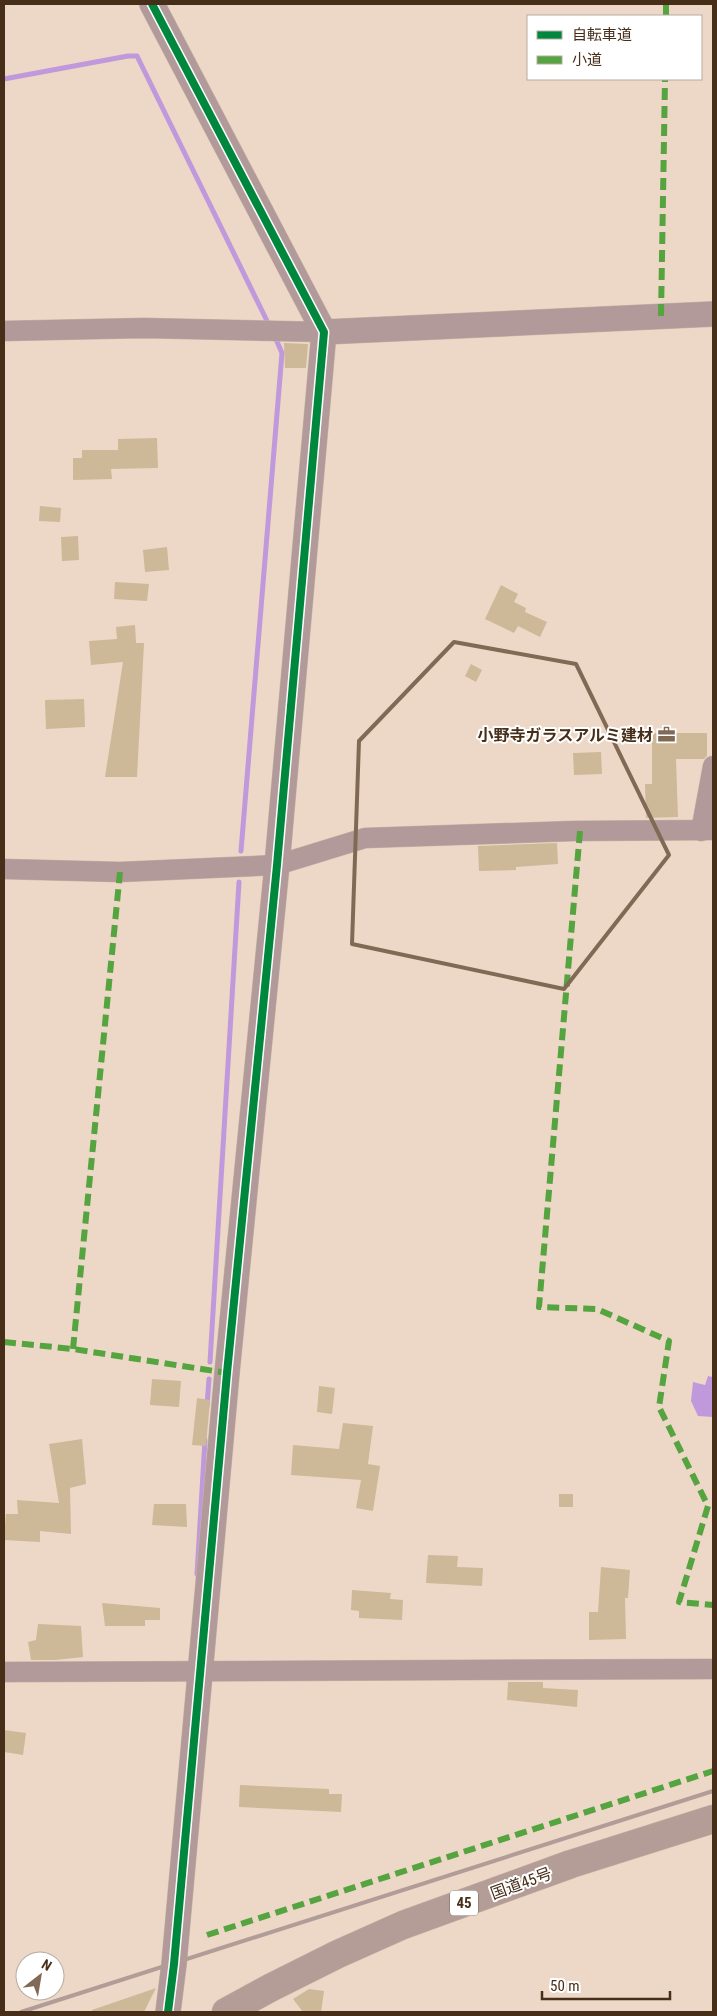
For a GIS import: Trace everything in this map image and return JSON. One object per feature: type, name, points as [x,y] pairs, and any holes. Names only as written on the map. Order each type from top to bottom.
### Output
[{"type":"highway","name":"国道45号","points":[[226,2012],[338,1954],[403,1925],[571,1864],[713,1819]]},
{"type":"street","points":[[152,4],[324,332],[277,865],[227,1373],[168,2012]]},
{"type":"street","points":[[4,331],[144,328],[324,332],[713,314]]},
{"type":"street","points":[[4,869],[120,872],[277,865],[365,838],[573,831],[707,831],[713,766]]},
{"type":"street","points":[[4,1672],[713,1669]]},
{"type":"highlighted area","points":[[454,642],[576,664],[669,855],[564,989],[352,944],[359,741]]},
{"type":"shaded area","points":[[708,1376],[713,1377],[713,1417],[698,1416],[691,1401],[693,1382],[705,1385]]},
{"type":"building","points":[[284,343],[308,344],[306,368],[285,368]]},
{"type":"building","points":[[157,438],[158,468],[111,469],[112,479],[73,480],[73,458],[82,458],[82,450],[118,450],[118,439]]},
{"type":"building","points":[[40,506],[61,508],[60,522],[39,521]]},
{"type":"building","points":[[78,536],[79,560],[62,561],[61,537]]},
{"type":"building","points":[[167,547],[169,570],[145,572],[143,550]]},
{"type":"building","points":[[115,582],[149,584],[147,601],[114,599]]},
{"type":"building","points":[[501,585],[518,594],[514,602],[526,608],[525,612],[547,622],[540,637],[518,626],[514,633],[485,619]]},
{"type":"building","points":[[135,625],[136,643],[144,643],[137,777],[105,777],[123,662],[91,665],[89,641],[117,639],[116,627]]},
{"type":"building","points":[[471,664],[482,670],[476,682],[465,676]]},
{"type":"building","points":[[84,699],[85,727],[46,729],[45,700]]},
{"type":"building","points":[[652,733],[707,733],[707,756],[704,759],[676,759],[678,817],[646,818],[645,784],[652,784]]},
{"type":"building","points":[[601,752],[602,774],[574,775],[573,753]]},
{"type":"building","points":[[557,843],[558,864],[516,867],[516,870],[479,871],[478,846]]},
{"type":"building","points":[[152,1379],[181,1381],[179,1407],[150,1405]]},
{"type":"building","points":[[319,1386],[335,1388],[332,1414],[317,1412]]},
{"type":"building","points":[[197,1398],[210,1400],[206,1446],[192,1445]]},
{"type":"building","points":[[343,1423],[373,1426],[368,1464],[380,1466],[373,1511],[356,1508],[361,1480],[291,1475],[293,1445],[339,1449]]},
{"type":"building","points":[[82,1439],[86,1484],[70,1488],[71,1534],[40,1531],[40,1542],[4,1540],[6,1514],[18,1514],[17,1500],[59,1503],[49,1444]]},
{"type":"building","points":[[559,1494],[573,1494],[573,1507],[559,1507]]},
{"type":"building","points":[[154,1504],[186,1504],[187,1527],[152,1525]]},
{"type":"building","points":[[428,1555],[458,1556],[457,1567],[483,1568],[482,1586],[426,1583]]},
{"type":"building","points":[[601,1567],[630,1570],[628,1598],[625,1598],[626,1639],[589,1640],[589,1612],[598,1612]]},
{"type":"building","points":[[352,1590],[391,1593],[390,1599],[403,1600],[402,1620],[359,1618],[359,1611],[351,1610]]},
{"type":"building","points":[[102,1603],[160,1608],[160,1620],[145,1620],[145,1626],[105,1626]]},
{"type":"building","points":[[38,1624],[81,1626],[83,1657],[31,1660],[28,1642],[36,1640]]},
{"type":"building","points":[[508,1682],[543,1682],[543,1688],[578,1690],[577,1707],[507,1700]]},
{"type":"building","points":[[4,1730],[26,1733],[23,1755],[4,1752]]},
{"type":"building","points":[[240,1785],[329,1789],[329,1794],[342,1794],[341,1812],[239,1807]]},
{"type":"building","points":[[156,1988],[144,2012],[92,2012],[92,2010]]},
{"type":"building","points":[[309,1989],[324,1991],[321,2012],[303,2012],[293,1999]]},
{"type":"waterway","points":[[4,79],[128,56],[137,56],[270,327]]},
{"type":"waterway","points":[[241,851],[282,353],[275,337]]},
{"type":"waterway","points":[[210,1362],[239,882]]},
{"type":"waterway","points":[[207,1406],[209,1379]]},
{"type":"waterway","points":[[197,1574],[205,1440]]},
{"type":"railway","points":[[21,2012],[713,1791]]},
{"type":"marked path","points":[[666,4],[666,15]]},
{"type":"marked path","points":[[661,316],[665,80]]},
{"type":"marked path","points":[[580,831],[539,1307],[597,1309],[669,1341],[659,1407],[708,1506],[679,1602],[713,1605]]},
{"type":"marked path","points":[[73,1349],[120,872]]},
{"type":"marked path","points":[[4,1342],[73,1349],[227,1373]]},
{"type":"marked path","points":[[207,1935],[713,1771]]},
{"type":"cycle path","points":[[152,4],[324,332],[277,865],[227,1373],[174,1964],[168,2012]]},
{"type":"place","name":"小野寺ガラスアルミ建材","points":[[667,735]]}]
